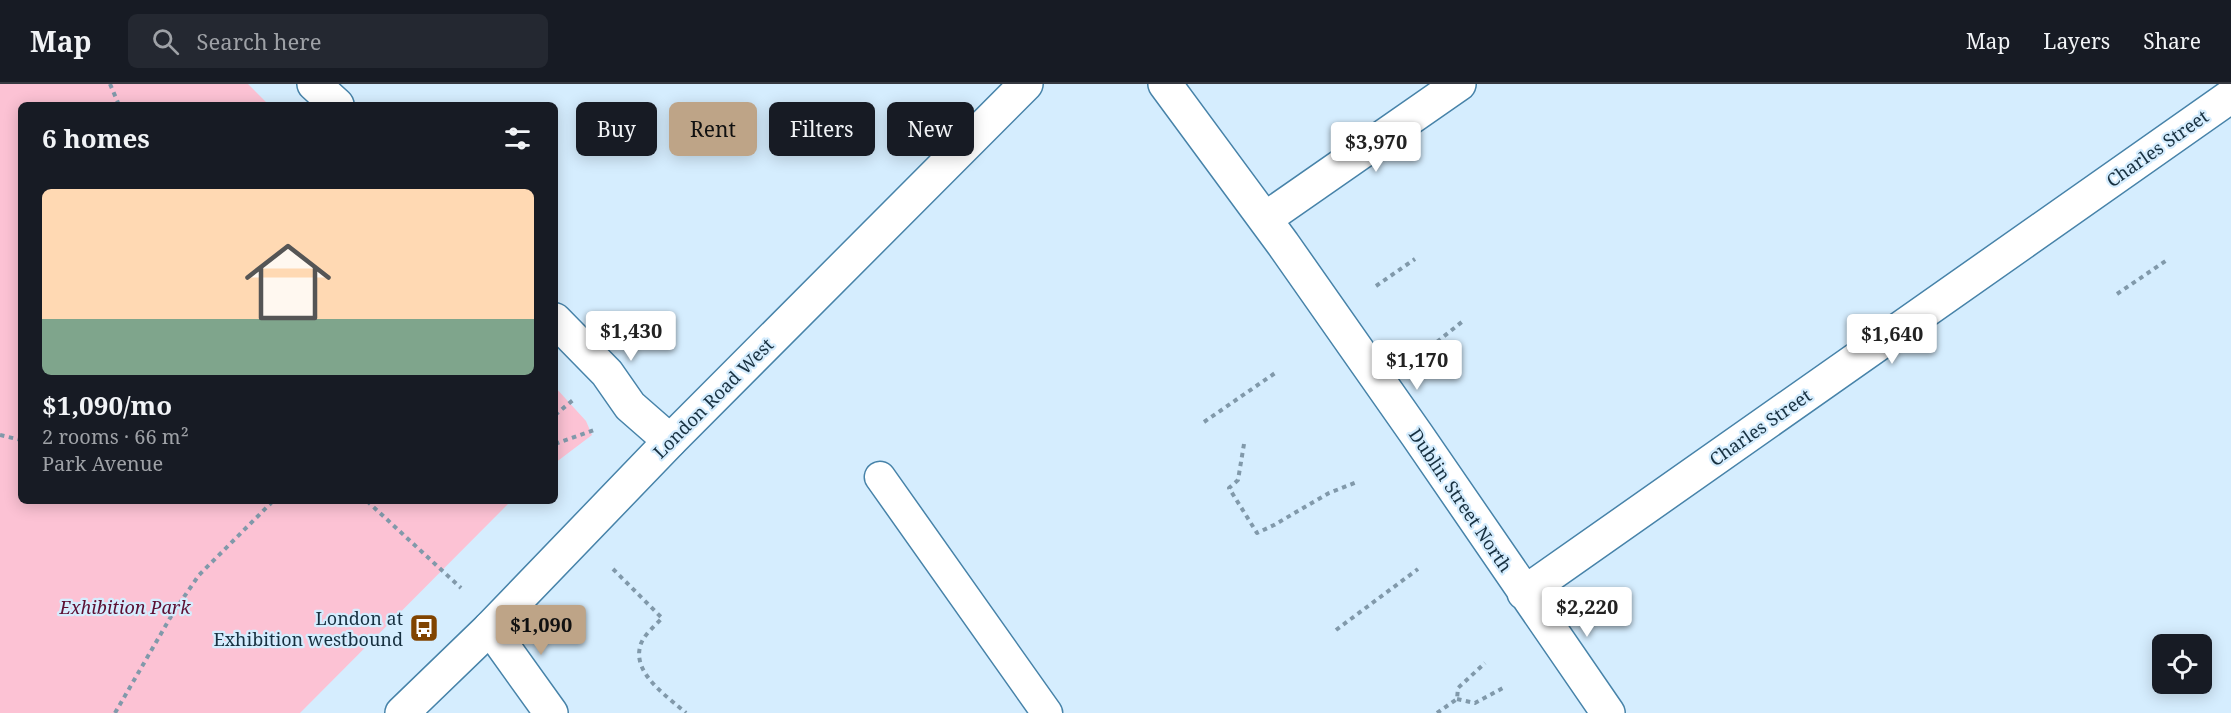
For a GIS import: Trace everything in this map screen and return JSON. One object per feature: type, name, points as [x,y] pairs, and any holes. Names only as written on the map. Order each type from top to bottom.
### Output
[{"type":"street","points":[[314,84],[334,102]]},
{"type":"street","name":"London Road West","points":[[402,713],[490,628],[670,441],[1026,84]]},
{"type":"street","name":"Dublin Street North","points":[[1165,84],[1264,219],[1453,486],[1608,713]]},
{"type":"street","points":[[1264,219],[1459,84]]},
{"type":"street","name":"Charles Street","points":[[1524,593],[2231,96]]},
{"type":"street","points":[[558,323],[607,373],[630,406],[670,441]]},
{"type":"street","points":[[490,628],[551,713]]},
{"type":"lane","points":[[880,477],[1047,713]]},
{"type":"path","points":[[110,84],[118,102]]},
{"type":"path","points":[[1376,286],[1415,259]]},
{"type":"path","points":[[2118,294],[2167,260]]},
{"type":"path","points":[[1423,353],[1463,321]]},
{"type":"path","points":[[1204,422],[1278,371]]},
{"type":"path","points":[[558,443],[597,429]]},
{"type":"path","points":[[0,435],[18,439]]},
{"type":"path","points":[[1244,444],[1238,480],[1229,488],[1257,533],[1329,493],[1357,482]]},
{"type":"path","points":[[115,713],[173,613],[199,575],[270,504]]},
{"type":"path","points":[[370,504],[461,588]]},
{"type":"path","points":[[613,569],[662,618],[644,638],[639,648],[640,664],[651,682],[686,713]]},
{"type":"path","points":[[1336,630],[1418,569]]},
{"type":"path","points":[[414,618],[424,628]]},
{"type":"path","points":[[1457,699],[1458,688],[1485,663]]},
{"type":"path","points":[[1437,713],[1457,699],[1475,703],[1503,688]]},
{"type":"green space","name":"Exhibition Park","points":[[0,84],[248,84],[266,102],[18,102],[18,504],[508,504],[300,713],[0,713]]},
{"type":"green space","points":[[558,390],[586,421],[592,435],[558,461]]},
{"type":"place","name":"London at Exhibition westbound","points":[[424,628]]}]
